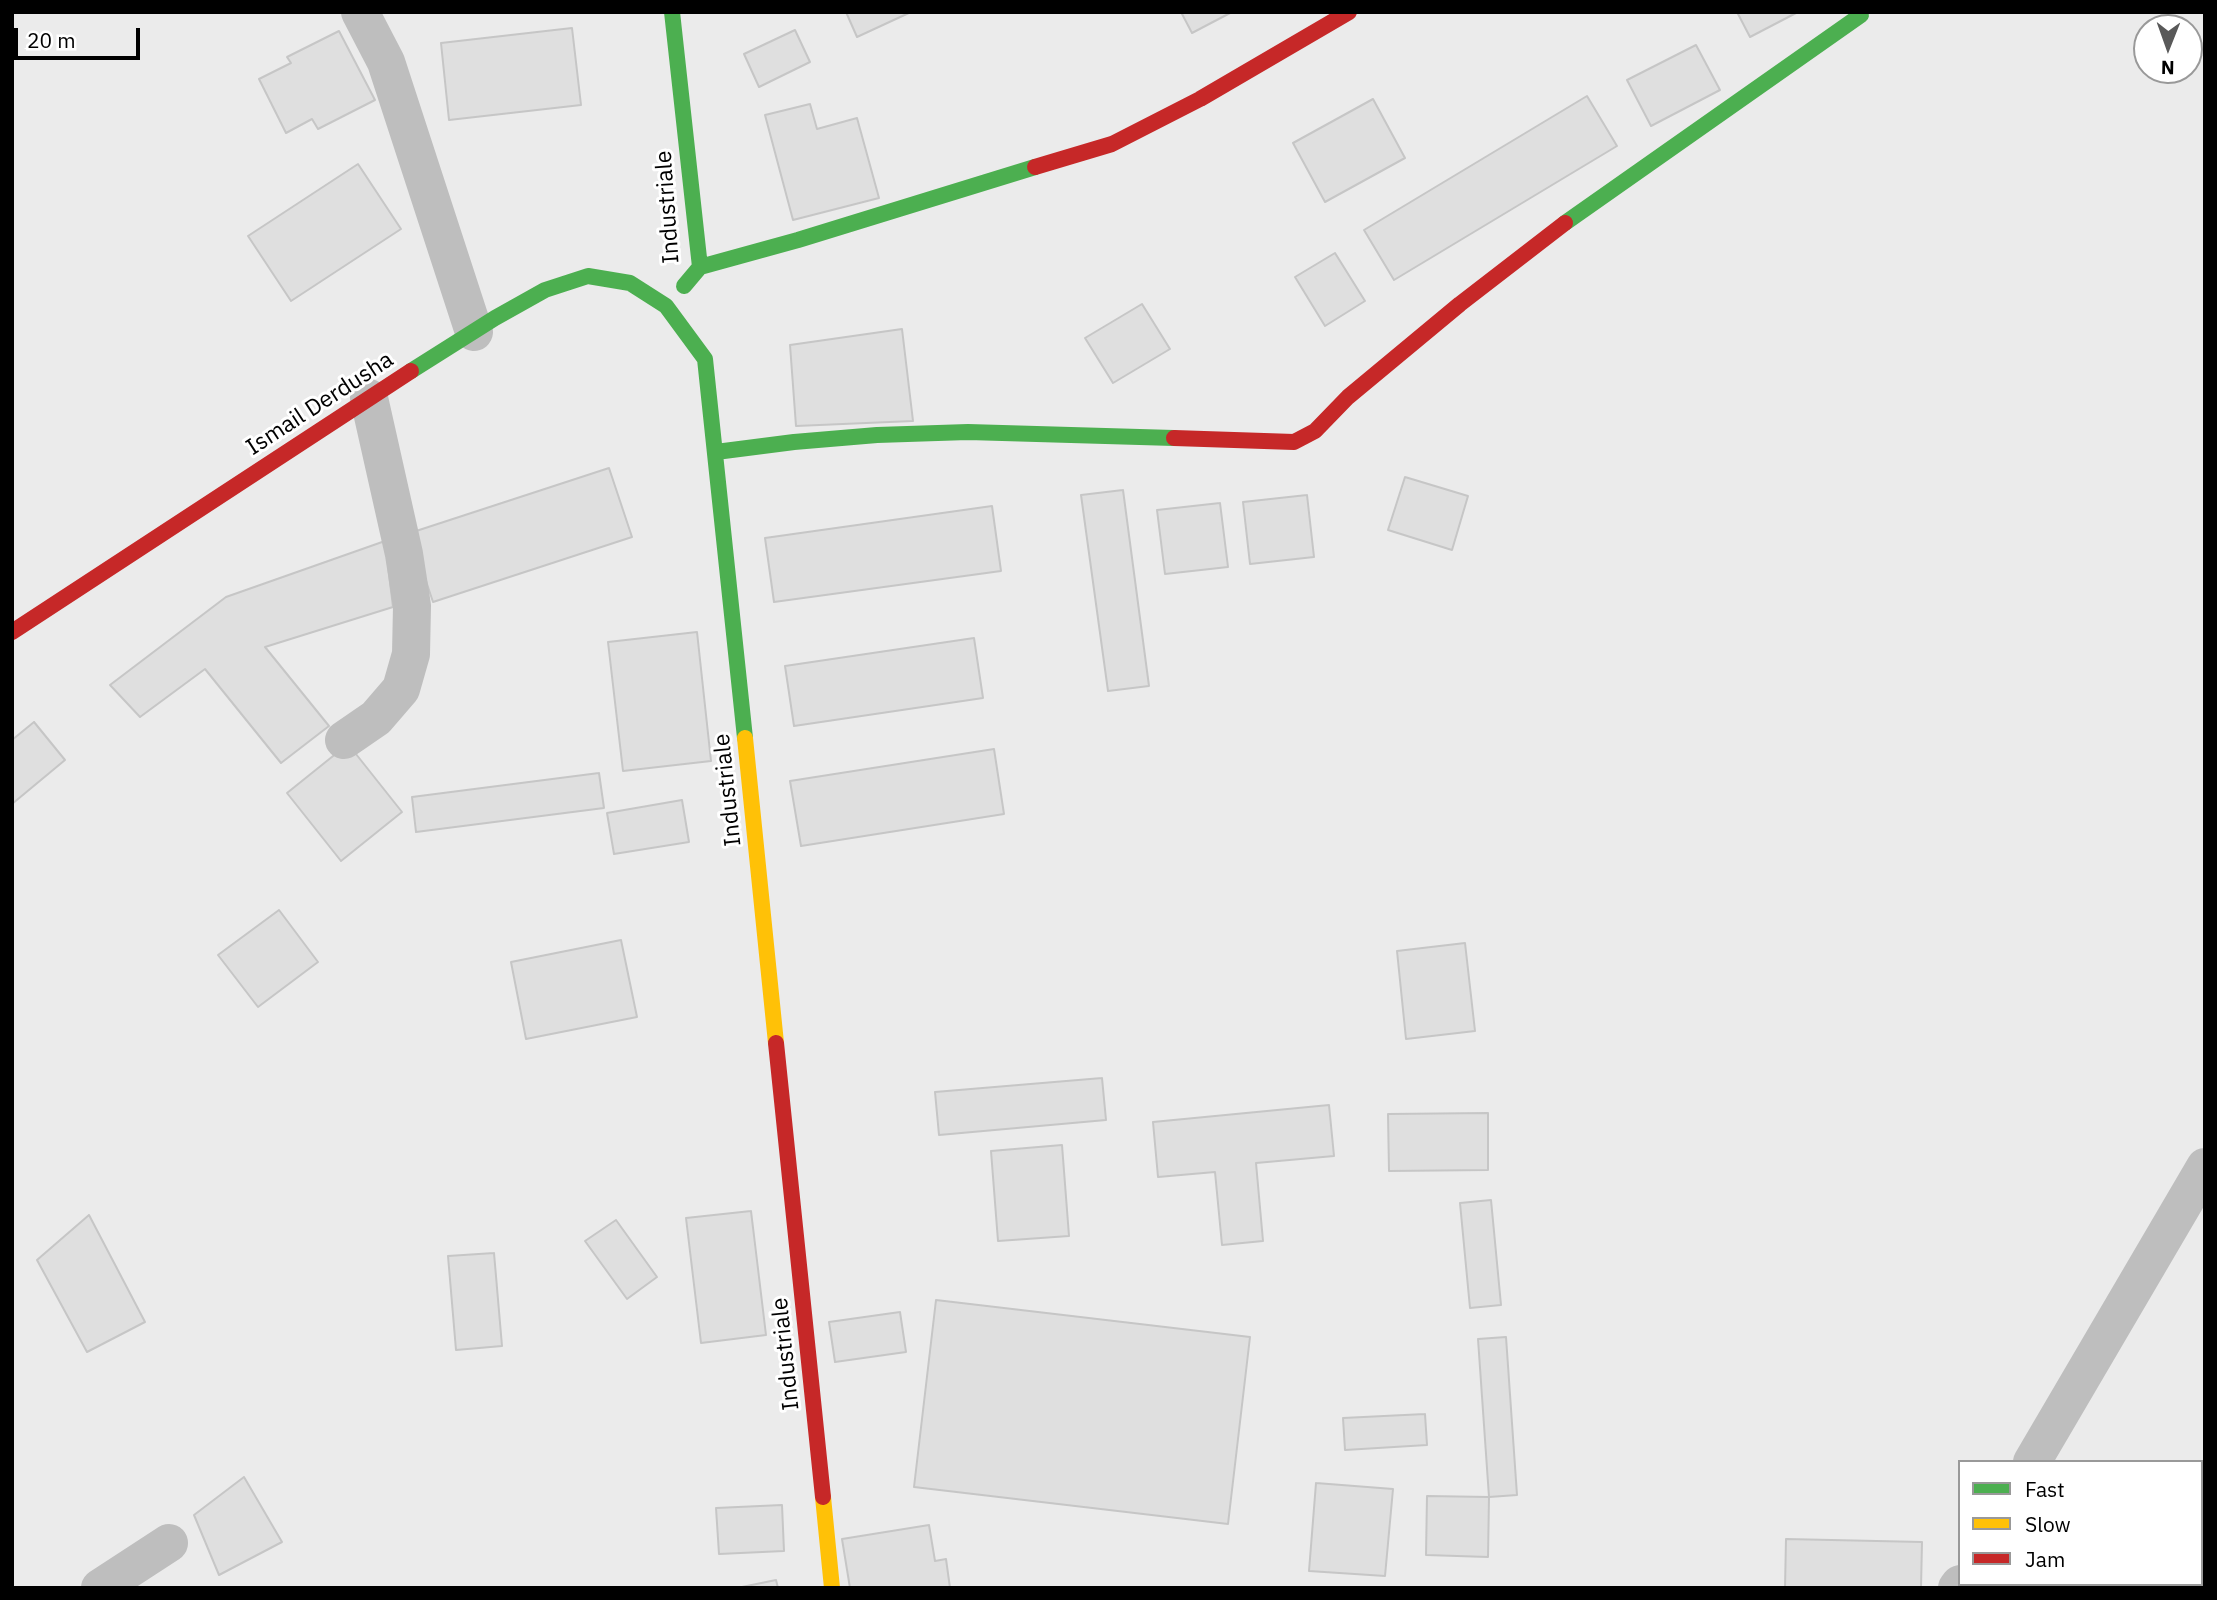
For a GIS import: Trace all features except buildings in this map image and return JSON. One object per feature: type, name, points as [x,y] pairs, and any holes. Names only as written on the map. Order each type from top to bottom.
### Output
[{"type":"street","points":[[360,12],[386,62],[474,332]]},
{"type":"street","name":"Industriale","points":[[672,12],[700,267],[666,306],[705,359],[832,1588]]},
{"type":"street","points":[[700,267],[811,237],[1112,144],[1200,99],[1349,12]]},
{"type":"street","points":[[716,452],[877,435],[968,432],[1294,442],[1315,431],[1348,397],[1450,312],[1595,200],[1861,15]]},
{"type":"street","name":"Ismail Derdusha","points":[[12,632],[369,398],[545,290],[588,276],[630,283],[666,306]]},
{"type":"street","points":[[344,740],[376,718],[401,689],[411,654],[412,606],[404,554],[369,398]]},
{"type":"street","points":[[2033,1460],[2205,1167]]},
{"type":"street","points":[[100,1588],[169,1543]]},
{"type":"shaded area","points":[[12,12],[2205,12],[2205,1588],[12,1588]]},
{"type":"traffic: fast","points":[[672,12],[700,267],[684,286]]},
{"type":"traffic: fast","points":[[1565,223],[1861,15]]},
{"type":"traffic: fast","points":[[700,267],[798,240],[1035,167]]},
{"type":"traffic: fast","points":[[411,371],[545,290],[588,276],[630,283],[666,306],[705,359],[745,738]]},
{"type":"traffic: fast","points":[[716,452],[877,435],[968,432],[1174,438]]},
{"type":"traffic: slow","points":[[745,738],[776,1043]]},
{"type":"traffic: slow","points":[[823,1497],[832,1588]]},
{"type":"traffic: jam","points":[[1035,167],[1112,144],[1200,99],[1349,12]]},
{"type":"traffic: jam","points":[[1174,438],[1294,442],[1315,431],[1348,397],[1460,304],[1565,223]]},
{"type":"traffic: jam","points":[[12,632],[411,371]]},
{"type":"traffic: jam","points":[[776,1043],[823,1497]]}]
